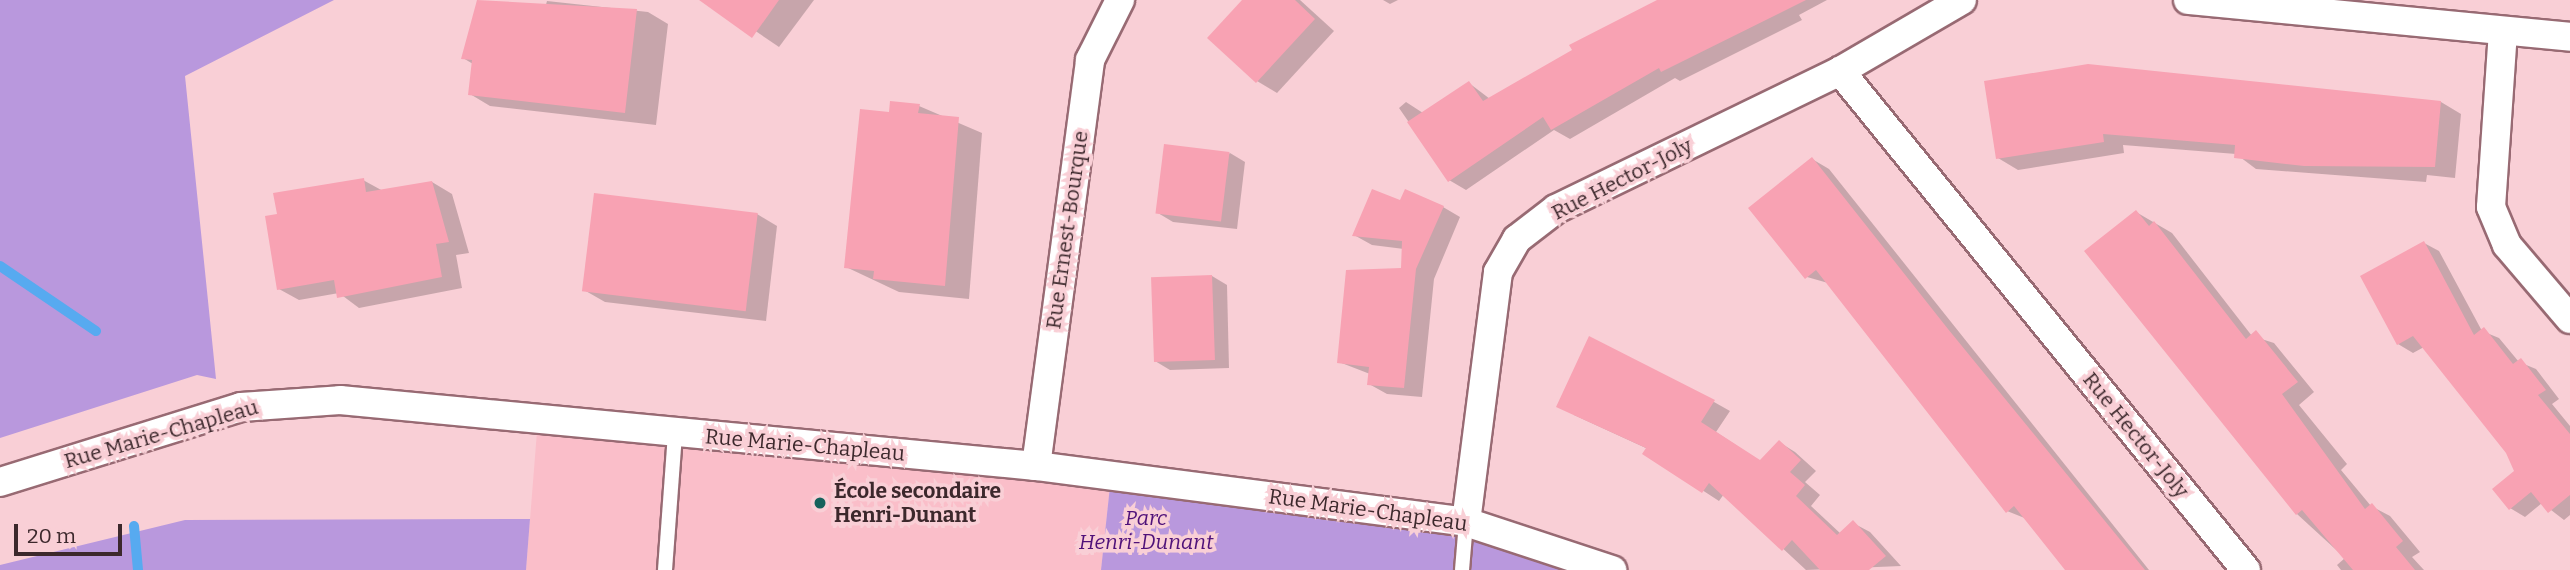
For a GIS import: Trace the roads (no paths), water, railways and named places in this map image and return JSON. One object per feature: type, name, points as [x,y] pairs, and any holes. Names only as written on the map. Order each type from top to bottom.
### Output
[{"type":"street","name":"Rue Ernest-Bourque","points":[[1036,466],[1090,60],[1120,0]]},
{"type":"street","name":"Rue Hector-Joly","points":[[1466,522],[1498,272],[1517,239],[1556,209],[1840,71],[1962,0]]},
{"type":"street","points":[[2188,0],[2570,37]]},
{"type":"street","points":[[2503,31],[2491,207],[2507,245],[2570,319]]},
{"type":"street","name":"Rue Hector-Joly","points":[[1840,71],[2246,570]]},
{"type":"street","name":"Rue Marie-Chapleau","points":[[0,482],[214,414],[288,401],[340,400],[1036,466],[1466,522],[1612,570]]},
{"type":"lane","points":[[665,570],[675,433]]},
{"type":"lane","points":[[1462,570],[1466,522]]},
{"type":"waterway","points":[[0,266],[96,331]]},
{"type":"waterway","points":[[134,526],[138,570]]},
{"type":"place","name":"École secondaire Henri-Dunant","points":[[820,503]]},
{"type":"park label","name":"Parc Henri-Dunant","points":[[1146,530]]}]
